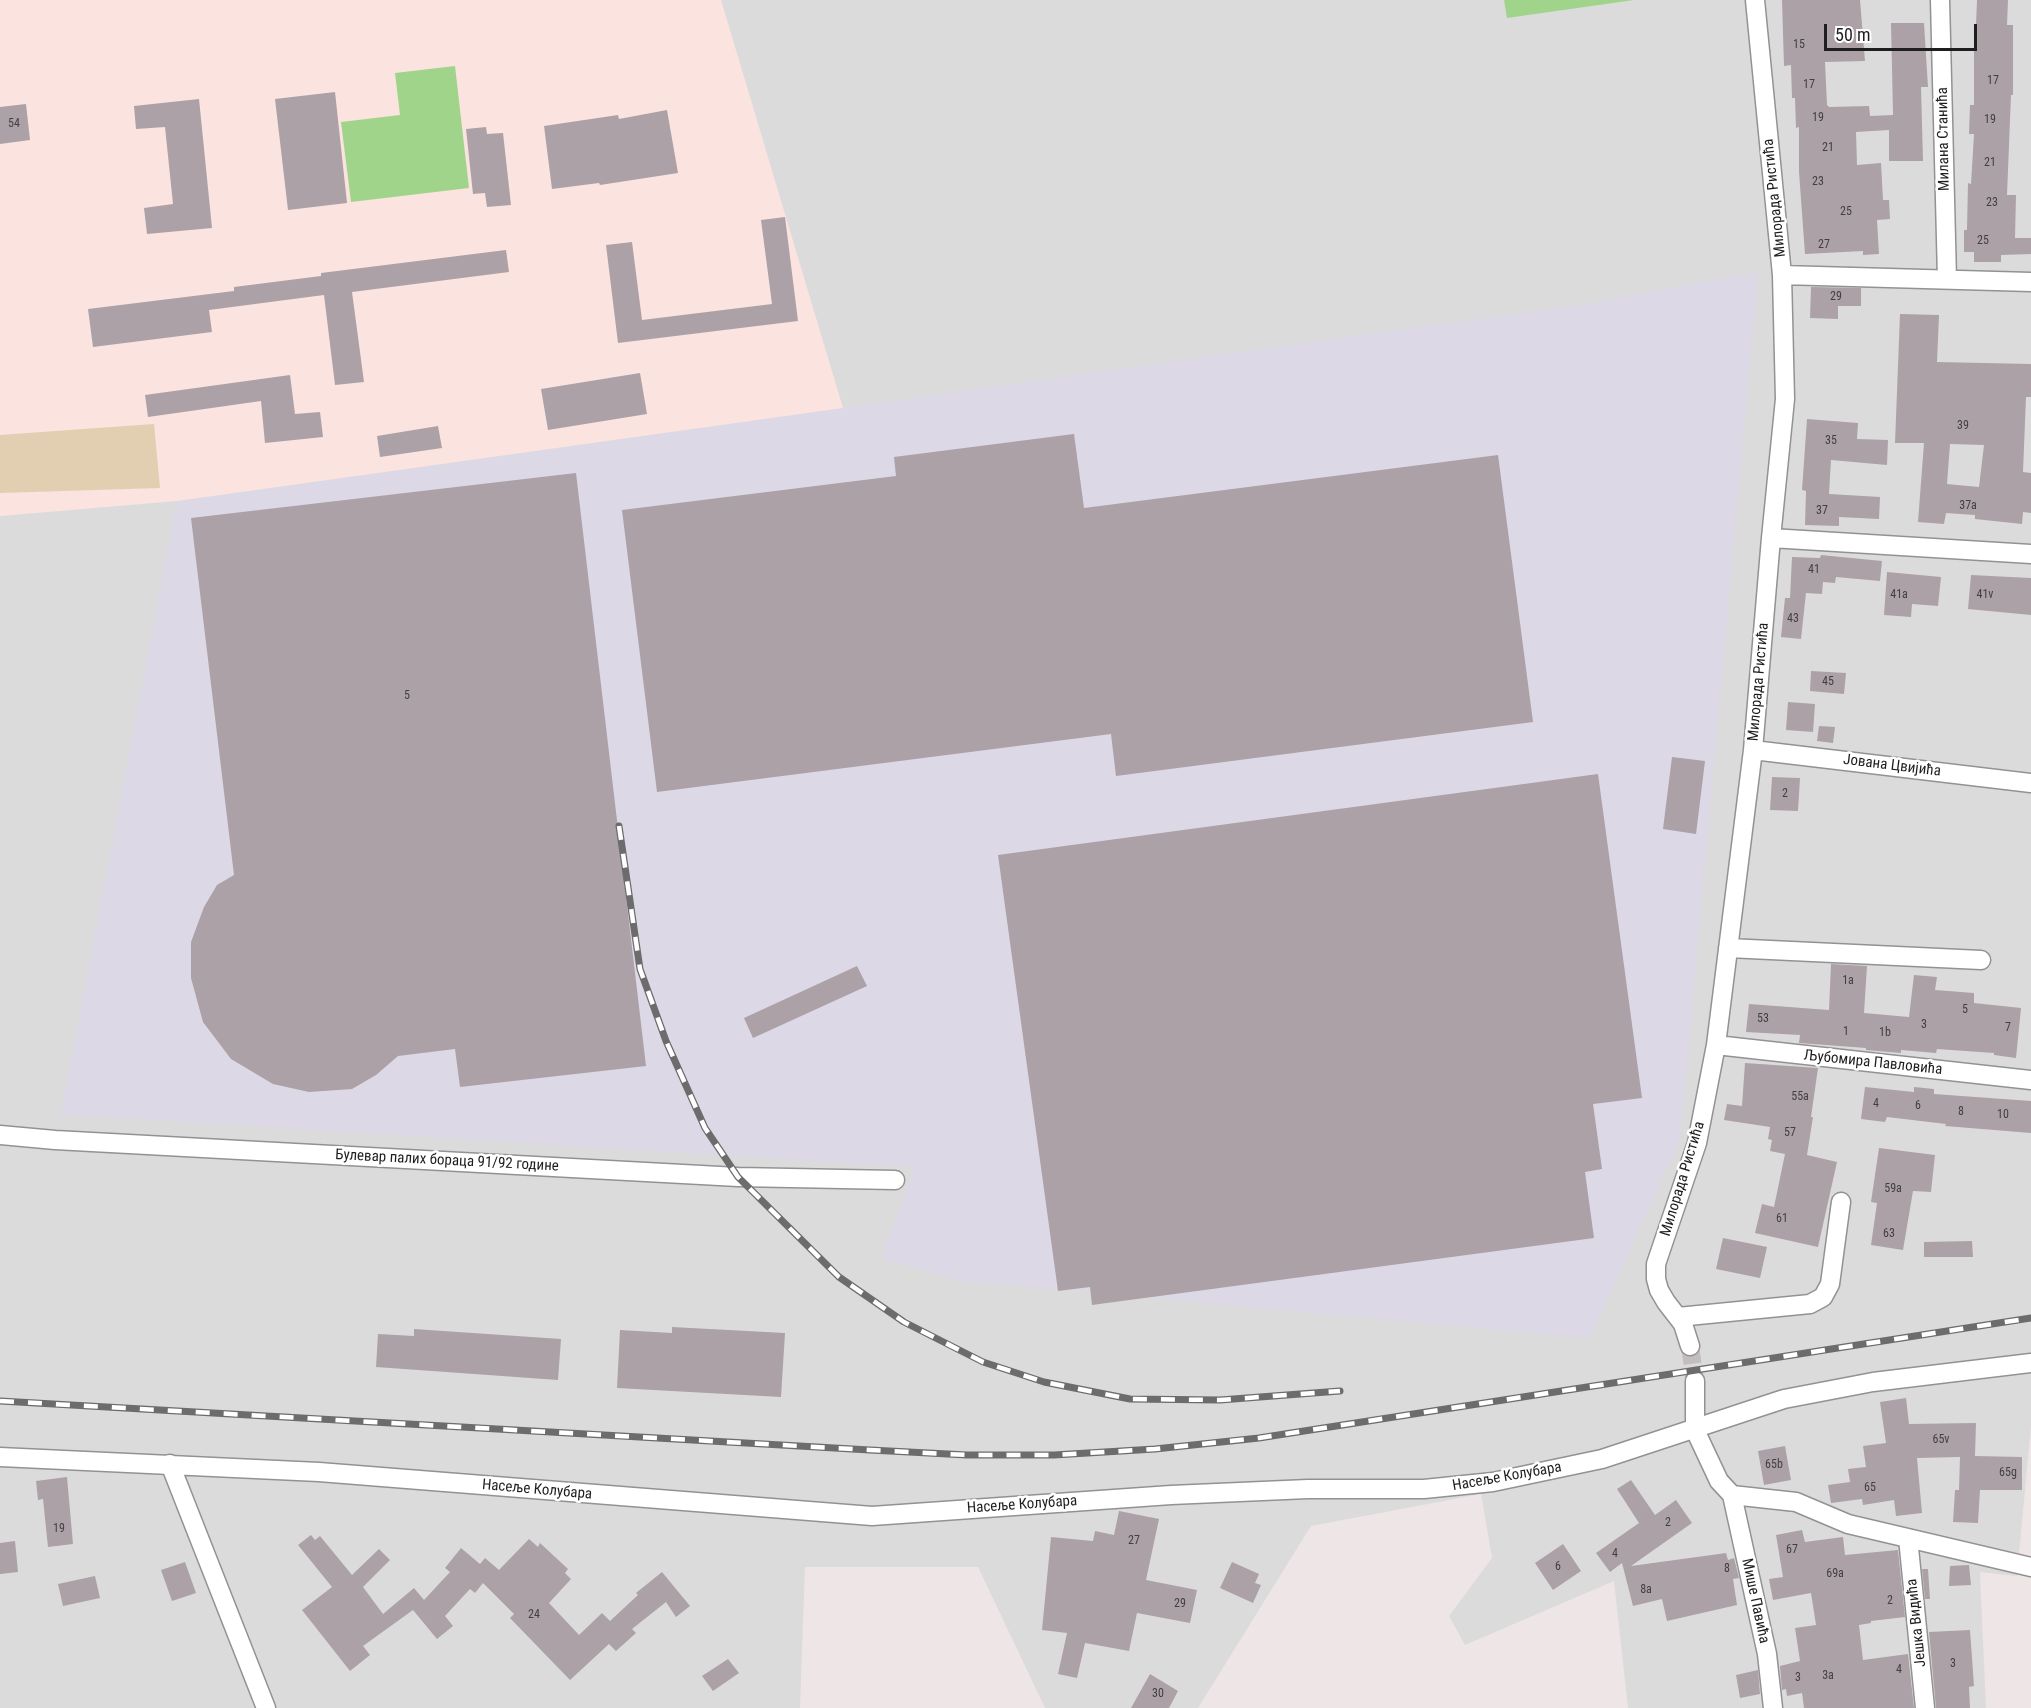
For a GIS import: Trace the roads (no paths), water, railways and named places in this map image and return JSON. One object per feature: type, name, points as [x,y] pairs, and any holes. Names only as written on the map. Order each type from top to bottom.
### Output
[{"type":"street","name":"Милорада Ристића","points":[[1690,1346],[1683,1324],[1659,1290],[1656,1264],[1697,1143],[1716,1046],[1754,750],[1785,399],[1782,275],[1755,0]]},
{"type":"street","name":"Милана Станића","points":[[1940,0],[1947,279]]},
{"type":"street","points":[[1782,275],[2031,282]]},
{"type":"street","points":[[1771,538],[2031,554]]},
{"type":"street","name":"Јована Цвијића","points":[[1754,750],[2031,783]]},
{"type":"street","points":[[1728,948],[1981,960]]},
{"type":"street","name":"Љубомира Павловића","points":[[1716,1046],[2031,1080]]},
{"type":"street","name":"Булевар палих бораца 91/92 године","points":[[0,1135],[55,1140],[738,1177],[895,1180]]},
{"type":"street","points":[[1678,1317],[1810,1304],[1823,1297],[1830,1284],[1841,1203]]},
{"type":"street","name":"Насеље Колубара","points":[[0,1457],[319,1472],[872,1516],[1171,1494],[1308,1489],[1424,1489],[1481,1483],[1602,1460],[1784,1399],[1873,1382],[2031,1363]]},
{"type":"street","points":[[1695,1382],[1695,1430],[1719,1481],[1732,1496],[1796,1502],[1848,1524],[2031,1568]]},
{"type":"street","points":[[170,1464],[266,1708]]},
{"type":"street","name":"Мише Павића","points":[[1732,1496],[1767,1654],[1773,1708]]},
{"type":"street","name":"Јешка Видића","points":[[1908,1538],[1925,1708]]},
{"type":"tunnel","points":[[1690,1346],[1695,1381]]},
{"type":"railway","points":[[619,826],[640,969],[666,1041],[705,1128],[738,1177],[839,1277],[904,1322],[983,1362],[1044,1382],[1130,1399],[1220,1400],[1340,1391]]},
{"type":"railway","points":[[0,1401],[967,1455],[1054,1455],[1155,1449],[1259,1438],[2031,1318]]}]
